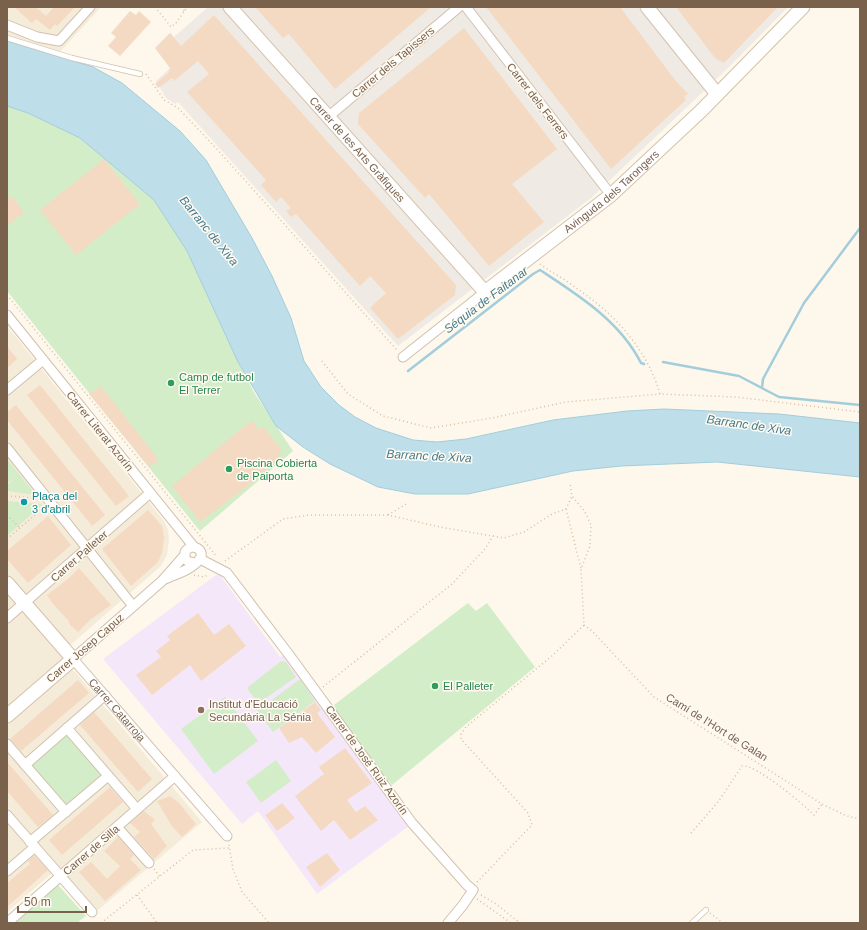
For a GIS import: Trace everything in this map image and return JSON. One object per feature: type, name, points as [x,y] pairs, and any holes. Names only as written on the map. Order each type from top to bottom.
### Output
[{"type":"street","points":[[7,25],[44,39],[56,41],[62,39],[90,7]]},
{"type":"street","name":"Carrer de les Arts Gràfiques","points":[[230,7],[486,292]]},
{"type":"street","name":"Carrer dels Tapissers","points":[[328,117],[459,7]]},
{"type":"street","name":"Carrer dels Ferrers","points":[[466,7],[611,195]]},
{"type":"street","points":[[648,7],[717,94]]},
{"type":"street","name":"Avinguda dels Tarongers","points":[[402,357],[611,195],[717,94],[803,7]]},
{"type":"street","name":"Carrer Literat Azorín","points":[[7,315],[194,547]]},
{"type":"street","points":[[7,390],[43,360]]},
{"type":"street","points":[[7,448],[133,606]]},
{"type":"street","name":"Carrer Palleter","points":[[7,618],[150,493]]},
{"type":"street","points":[[194,547],[200,551],[198,561],[189,562],[184,556],[186,550],[194,547]]},
{"type":"street","name":"Carrer Josep Capuz","points":[[7,716],[162,581],[184,556]]},
{"type":"street","name":"Carrer de José Ruiz Azorín","points":[[198,561],[217,567],[226,573],[317,692],[412,823],[474,894]]},
{"type":"street","name":"Carrer Josep Capuz","points":[[162,581],[198,561]]},
{"type":"street","name":"Carrer Catarroja","points":[[7,583],[227,836]]},
{"type":"street","points":[[25,765],[105,695]]},
{"type":"street","points":[[67,728],[138,809]]},
{"type":"street","points":[[7,744],[66,812]]},
{"type":"street","points":[[7,871],[66,812],[108,776]]},
{"type":"street","name":"Carrer de Silla","points":[[7,923],[175,776]]},
{"type":"street","points":[[8,820],[33,844],[92,912]]},
{"type":"street","points":[[117,827],[149,863]]},
{"type":"street","points":[[448,923],[474,894]]},
{"type":"lane","points":[[7,38],[72,58],[140,74]]},
{"type":"lane","points":[[692,923],[706,910]]},
{"type":"path","points":[[155,7],[172,28],[187,7]]},
{"type":"path","points":[[181,7],[184,11]]},
{"type":"path","points":[[140,74],[147,74],[164,100],[178,108],[216,148],[402,357]]},
{"type":"path","points":[[532,256],[541,265],[596,303],[620,324],[638,346],[656,381],[660,394]]},
{"type":"path","points":[[7,295],[196,530]]},
{"type":"path","points":[[322,361],[348,394],[383,416],[431,428],[492,418],[566,402],[660,394],[736,397],[860,412]]},
{"type":"path","points":[[570,483],[572,496],[585,512],[591,525],[590,546],[581,569]]},
{"type":"path","points":[[7,496],[40,498]]},
{"type":"path","points":[[474,894],[476,884],[532,825],[528,813],[461,739],[461,734],[466,727],[553,655],[584,625],[581,569],[566,509],[572,496]]},
{"type":"path","points":[[388,515],[406,504]]},
{"type":"path","points":[[7,540],[46,506]]},
{"type":"path","points":[[217,567],[283,519],[309,515],[388,515],[504,538],[524,532],[552,514],[566,509]]},
{"type":"path","points":[[7,515],[20,528]]},
{"type":"path","points":[[317,692],[452,584],[484,549],[493,536]]},
{"type":"path","name":"Camí de l'Hort de Galan","points":[[584,625],[592,631],[654,697],[822,804],[847,816],[860,819]]},
{"type":"path","points":[[691,833],[718,802],[742,766],[746,765],[766,776],[814,815],[822,804]]},
{"type":"path","points":[[227,836],[232,869],[242,892],[268,923]]},
{"type":"path","points":[[101,923],[193,850],[229,848]]},
{"type":"path","points":[[474,894],[511,923]]},
{"type":"path","points":[[474,894],[496,904],[520,923]]},
{"type":"path","points":[[137,895],[157,923]]},
{"type":"path","points":[[706,910],[723,923]]},
{"type":"shaded area","points":[[7,7],[101,7],[56,56],[7,41]]},
{"type":"shaded area","points":[[208,7],[788,7],[727,69],[591,198],[398,346],[178,102],[175,104],[166,98],[156,81],[170,68],[155,48],[170,33],[174,37]]},
{"type":"shaded area","points":[[7,326],[164,521],[168,530],[169,539],[167,555],[161,566],[60,654],[202,822],[98,910],[59,867],[7,912]]},
{"type":"shaded area","points":[[216,575],[220,575],[280,657],[284,655],[409,826],[317,894],[258,811],[242,824],[103,659]]},
{"type":"green space","points":[[7,106],[28,113],[80,138],[154,200],[187,251],[238,362],[255,394],[293,451],[200,531],[7,291]]},
{"type":"green space","points":[[7,459],[36,495],[7,491],[7,485],[15,478],[7,483]]},
{"type":"green space","points":[[7,501],[41,504],[42,505],[8,535]]},
{"type":"green space","name":"El Palleter","points":[[468,603],[476,611],[487,603],[535,667],[392,785],[389,781],[385,781],[336,713],[334,705]]},
{"type":"green space","points":[[281,661],[286,662],[296,677],[259,703],[248,690],[248,687]]},
{"type":"green space","points":[[300,679],[315,701],[273,732],[257,711]]},
{"type":"green space","points":[[225,697],[258,741],[214,774],[181,729]]},
{"type":"green space","points":[[67,731],[105,775],[66,810],[27,765]]},
{"type":"green space","points":[[276,760],[291,781],[261,803],[246,782]]},
{"type":"green space","points":[[58,885],[86,916],[77,923],[15,923]]},
{"type":"water","name":"Barranc de Xiva","points":[[7,41],[93,67],[122,83],[180,131],[206,160],[252,238],[272,276],[291,318],[304,361],[321,387],[339,405],[355,417],[376,428],[413,440],[437,442],[466,439],[553,420],[627,411],[664,409],[779,414],[860,423],[860,477],[717,462],[621,466],[573,471],[468,494],[415,494],[378,487],[330,464],[303,447],[276,426],[238,362],[187,251],[154,200],[80,138],[28,113],[7,106]]},
{"type":"building","points":[[14,7],[36,7],[46,16],[54,7],[75,7],[57,26],[55,24],[50,30],[36,19],[32,23]]},
{"type":"building","points":[[255,7],[431,7],[335,89],[289,34],[283,38]]},
{"type":"building","points":[[486,7],[620,7],[675,80],[688,94],[684,97],[686,100],[611,169]]},
{"type":"building","points":[[676,7],[778,7],[724,63],[715,58]]},
{"type":"building","points":[[130,11],[136,15],[139,11],[151,22],[120,56],[108,46],[116,37],[111,33]]},
{"type":"building","points":[[214,15],[456,285],[455,295],[398,339],[370,308],[386,293],[370,276],[360,286],[296,214],[291,217],[286,211],[291,208],[281,197],[276,202],[261,185],[266,180],[187,92],[209,74],[198,61],[174,81],[172,78],[158,88],[155,84],[168,73],[170,68],[155,48],[170,33],[181,46]]},
{"type":"building","points":[[464,28],[557,149],[512,184],[544,222],[489,266],[429,194],[425,198],[358,124],[359,113]]},
{"type":"building","points":[[104,159],[140,204],[76,255],[40,210]]},
{"type":"building","points":[[12,196],[24,212],[7,226],[7,199]]},
{"type":"building","points":[[7,346],[17,359],[7,368]]},
{"type":"building","points":[[40,385],[129,496],[116,506],[27,395]]},
{"type":"building","points":[[101,386],[159,460],[149,467],[89,394]]},
{"type":"building","points":[[16,405],[105,515],[92,526],[7,420],[7,412]]},
{"type":"building","name":"Piscina Cobierta de Paiporta","points":[[252,420],[259,430],[264,427],[282,451],[278,454],[279,457],[253,482],[200,522],[172,486]]},
{"type":"building","points":[[148,510],[162,526],[164,538],[162,553],[158,562],[131,586],[102,549]]},
{"type":"building","points":[[48,516],[71,545],[28,583],[7,559],[7,551]]},
{"type":"building","points":[[79,568],[111,605],[90,620],[78,632],[70,625],[68,620],[47,595],[68,579]]},
{"type":"building","points":[[198,613],[214,635],[229,624],[246,646],[201,681],[190,665],[152,695],[136,675],[161,657],[156,651],[170,640],[167,636]]},
{"type":"building","points":[[78,680],[89,693],[21,751],[10,739]]},
{"type":"building","points":[[315,702],[321,710],[317,713],[335,737],[316,753],[302,737],[289,743],[279,728]]},
{"type":"building","points":[[94,712],[152,779],[138,792],[80,725]]},
{"type":"building","points":[[345,748],[372,783],[347,800],[356,812],[365,806],[378,820],[350,840],[334,820],[321,831],[295,796],[324,774],[319,767]]},
{"type":"building","points":[[7,762],[53,815],[38,827],[7,791]]},
{"type":"building","points":[[110,787],[123,802],[62,855],[49,840]]},
{"type":"building","points":[[170,796],[179,803],[196,824],[182,837],[172,826],[157,801]]},
{"type":"building","points":[[282,803],[295,818],[277,831],[265,815]]},
{"type":"building","points":[[144,811],[155,820],[151,824],[167,846],[154,859],[134,837],[140,832],[130,823]]},
{"type":"building","points":[[118,837],[134,855],[130,859],[141,870],[105,901],[79,872],[91,862],[107,879],[120,866],[104,851]]},
{"type":"building","points":[[327,853],[340,870],[320,887],[306,867]]},
{"type":"building","points":[[34,855],[48,870],[7,907],[7,883],[30,864],[28,861]]},
{"type":"waterway","points":[[762,388],[763,379],[804,303],[860,228]]},
{"type":"waterway","name":"Séquia de Faitanar","points":[[408,371],[540,270],[597,310],[622,334],[641,363],[644,364]]},
{"type":"waterway","name":"Séquia de Faitanar","points":[[663,362],[739,376],[779,397],[860,405]]},
{"type":"place","name":"Camp de futbol El Terrer","points":[[171,383]]},
{"type":"place","name":"Piscina Cobierta de Paiporta","points":[[229,469]]},
{"type":"place","name":"Plaça del 3 d'abril","points":[[24,502]]},
{"type":"place","name":"El Palleter","points":[[435,686]]},
{"type":"place","name":"Institut d'Educació Secundària La Sénia","points":[[201,710]]}]
